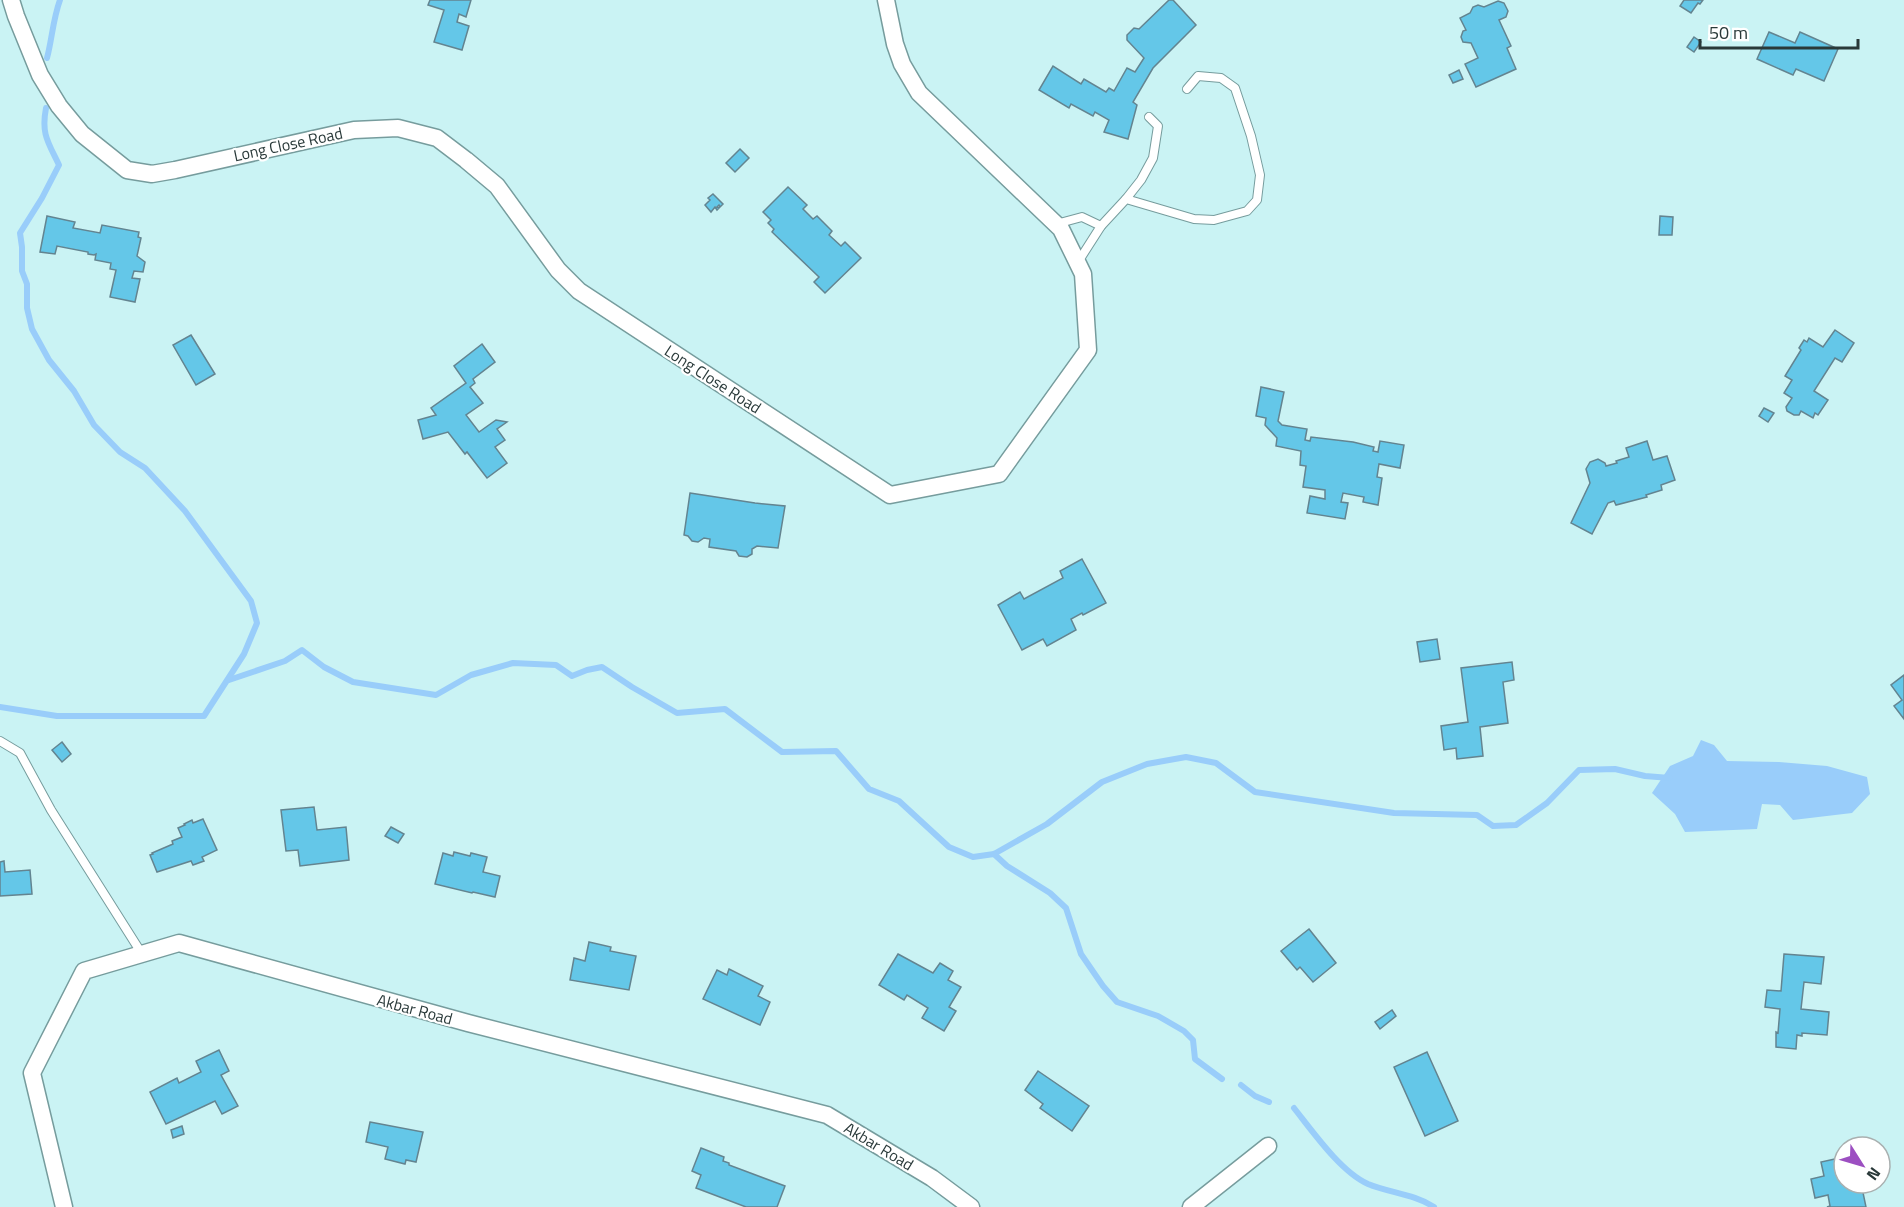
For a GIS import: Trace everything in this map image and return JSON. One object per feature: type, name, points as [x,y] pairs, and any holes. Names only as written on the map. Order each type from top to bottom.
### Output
[{"type":"street","name":"Long Close Road","points":[[11,0],[40,75],[59,106],[82,134],[127,170],[152,174],[175,170],[354,130],[398,128],[437,138],[496,186],[558,270],[579,291],[890,495],[999,474],[1088,350],[1083,274],[1061,229],[919,93],[902,64],[895,44],[886,0]]},
{"type":"street","name":"Akbar Road","points":[[64,1207],[32,1073],[84,971],[179,943],[468,1023],[827,1115],[932,1178],[971,1207]]},
{"type":"street","points":[[1191,1207],[1268,1146]]},
{"type":"lane","points":[[1126,199],[1194,219],[1214,220],[1247,212],[1257,200],[1260,175],[1251,136],[1235,88],[1221,78],[1197,76],[1187,89]]},
{"type":"lane","points":[[1077,263],[1101,225],[1141,180],[1153,158],[1158,126],[1149,117]]},
{"type":"lane","points":[[1056,224],[1082,217],[1101,225]]},
{"type":"lane","points":[[0,741],[20,753],[51,810],[142,954]]},
{"type":"water","points":[[1701,740],[1714,745],[1727,761],[1827,766],[1867,777],[1870,794],[1852,813],[1793,820],[1780,805],[1762,804],[1757,829],[1685,832],[1675,814],[1652,793],[1670,766],[1693,756]]},
{"type":"building","points":[[430,0],[471,0],[466,17],[459,14],[457,22],[469,26],[462,50],[434,42],[444,10],[428,5]]},
{"type":"building","points":[[1169,0],[1173,0],[1196,25],[1153,68],[1133,102],[1137,105],[1128,139],[1104,132],[1109,120],[1095,112],[1093,116],[1071,104],[1069,108],[1039,90],[1053,66],[1081,84],[1084,79],[1106,92],[1109,88],[1114,91],[1127,68],[1135,72],[1144,58],[1127,40],[1127,35],[1134,28],[1139,29]]},
{"type":"building","points":[[1684,0],[1703,0],[1691,13],[1680,6]]},
{"type":"building","points":[[1498,1],[1504,3],[1508,11],[1506,17],[1499,20],[1511,46],[1507,48],[1516,69],[1476,87],[1465,64],[1478,58],[1471,43],[1463,42],[1461,37],[1463,31],[1466,30],[1460,18],[1470,13],[1473,7],[1478,5],[1484,7]]},
{"type":"building","points":[[1769,32],[1795,43],[1800,32],[1838,49],[1824,81],[1796,69],[1793,75],[1757,59]]},
{"type":"building","points":[[1694,37],[1701,42],[1694,52],[1687,47]]},
{"type":"building","points":[[1459,70],[1463,79],[1453,83],[1449,75]]},
{"type":"building","points":[[740,149],[749,158],[735,172],[726,163]]},
{"type":"building","points":[[788,187],[807,205],[803,209],[813,219],[817,216],[832,231],[829,235],[841,246],[845,242],[861,258],[825,293],[814,282],[819,277],[772,232],[774,229],[768,223],[771,220],[763,212]]},
{"type":"building","points":[[713,194],[723,204],[717,207],[719,208],[717,210],[715,207],[711,212],[705,205]]},
{"type":"building","points":[[47,216],[75,222],[73,228],[100,233],[102,225],[139,232],[138,237],[141,238],[137,256],[145,262],[143,272],[134,271],[132,278],[140,279],[135,302],[110,297],[116,270],[110,269],[111,263],[95,260],[96,254],[57,246],[55,254],[40,252]]},
{"type":"building","points":[[1660,216],[1673,217],[1672,235],[1659,235]]},
{"type":"building","points":[[1835,330],[1854,343],[1842,362],[1835,358],[1814,391],[1828,400],[1818,415],[1815,413],[1813,418],[1801,411],[1799,415],[1794,415],[1787,411],[1786,407],[1792,398],[1784,393],[1792,380],[1785,376],[1801,350],[1799,348],[1804,340],[1807,342],[1809,338],[1823,347]]},
{"type":"building","points":[[191,335],[215,374],[196,385],[173,345]]},
{"type":"building","points":[[482,344],[495,362],[473,379],[475,383],[470,387],[483,403],[466,415],[479,432],[496,420],[507,422],[497,429],[505,440],[495,447],[507,463],[487,478],[448,432],[423,439],[418,420],[436,415],[431,408],[466,383],[454,366]]},
{"type":"building","points":[[1261,387],[1284,392],[1278,421],[1282,425],[1307,429],[1305,440],[1310,441],[1311,437],[1353,442],[1374,447],[1373,451],[1378,452],[1380,441],[1404,445],[1400,468],[1379,464],[1377,477],[1382,478],[1378,505],[1363,502],[1364,497],[1343,493],[1341,502],[1348,503],[1345,519],[1307,513],[1310,496],[1325,499],[1325,490],[1303,487],[1306,466],[1300,465],[1301,451],[1276,446],[1277,438],[1265,425],[1266,418],[1256,416]]},
{"type":"building","points":[[1764,408],[1774,413],[1768,422],[1759,416]]},
{"type":"building","points":[[1647,441],[1653,460],[1667,456],[1675,480],[1661,485],[1662,490],[1646,495],[1647,497],[1616,505],[1614,501],[1608,503],[1592,534],[1571,523],[1590,483],[1586,469],[1590,462],[1598,459],[1606,466],[1617,463],[1616,461],[1629,457],[1626,448]]},
{"type":"building","points":[[690,493],[785,506],[778,548],[757,546],[747,557],[739,556],[736,551],[709,547],[710,539],[692,541],[684,535]]},
{"type":"building","points":[[1082,559],[1106,603],[1071,619],[1076,630],[1047,646],[1043,639],[1022,650],[998,605],[1020,592],[1024,599],[1063,578],[1060,571]]},
{"type":"building","points":[[1437,639],[1440,659],[1420,662],[1417,642]]},
{"type":"building","points":[[1512,662],[1514,680],[1503,682],[1508,723],[1480,727],[1483,756],[1457,759],[1456,748],[1444,750],[1441,726],[1468,722],[1461,668]]},
{"type":"building","points":[[1904,675],[1904,719],[1894,706],[1902,700],[1891,685]]},
{"type":"building","points":[[62,742],[71,754],[62,762],[52,750]]},
{"type":"building","points":[[314,807],[317,830],[346,827],[349,860],[300,866],[298,850],[286,851],[281,810]]},
{"type":"building","points":[[203,819],[217,850],[202,857],[204,861],[193,865],[191,861],[157,872],[150,855],[182,837],[178,828],[192,820],[193,823]]},
{"type":"building","points":[[391,827],[404,834],[398,843],[385,836]]},
{"type":"building","points":[[454,852],[487,857],[483,872],[500,876],[495,897],[435,884],[443,853],[453,856]]},
{"type":"building","points":[[4,861],[5,872],[30,870],[32,894],[0,896],[0,862]]},
{"type":"building","points":[[1309,929],[1336,963],[1313,982],[1300,967],[1297,970],[1281,951]]},
{"type":"building","points":[[589,942],[611,947],[610,951],[636,956],[629,990],[570,980],[574,958],[585,961]]},
{"type":"building","points":[[898,954],[933,973],[940,963],[953,971],[948,980],[961,987],[949,1007],[956,1011],[944,1031],[922,1018],[928,1008],[907,995],[904,1000],[879,985]]},
{"type":"building","points":[[1784,954],[1824,957],[1821,984],[1804,982],[1801,1009],[1829,1012],[1827,1035],[1802,1033],[1802,1036],[1797,1035],[1796,1049],[1776,1047],[1780,1009],[1765,1007],[1767,990],[1781,991]]},
{"type":"building","points":[[729,969],[763,986],[758,996],[770,1002],[760,1025],[703,999],[717,970],[727,975]]},
{"type":"building","points":[[1392,1010],[1396,1016],[1380,1029],[1375,1022]]},
{"type":"building","points":[[219,1050],[229,1071],[221,1075],[238,1106],[222,1114],[215,1101],[166,1124],[150,1092],[177,1078],[179,1083],[201,1072],[196,1061]]},
{"type":"building","points":[[1427,1052],[1458,1121],[1425,1136],[1394,1067]]},
{"type":"building","points":[[1038,1071],[1089,1106],[1072,1131],[1040,1108],[1043,1104],[1025,1090]]},
{"type":"building","points":[[370,1122],[423,1132],[416,1162],[406,1160],[405,1164],[385,1159],[388,1147],[366,1142]]},
{"type":"building","points":[[182,1126],[184,1134],[173,1138],[171,1130]]},
{"type":"building","points":[[701,1148],[724,1157],[723,1161],[729,1165],[785,1186],[777,1207],[746,1207],[696,1188],[701,1175],[692,1171]]},
{"type":"building","points":[[1832,1160],[1832,1195],[1864,1195],[1866,1207],[1827,1207],[1830,1206],[1828,1195],[1815,1198],[1811,1179],[1824,1176],[1821,1162]]},
{"type":"waterway","points":[[47,58],[60,0]]},
{"type":"waterway","points":[[0,707],[57,716],[204,716],[244,654],[257,623],[251,601],[185,511],[145,468],[120,452],[94,425],[74,391],[49,360],[32,329],[27,308],[27,284],[22,271],[20,233],[59,165],[45,131],[46,108]]},
{"type":"waterway","points":[[229,680],[285,661],[302,650],[324,667],[353,682],[436,695],[471,675],[513,663],[556,665],[572,676],[602,667],[677,713],[725,709],[782,752],[836,751],[869,789],[899,801],[949,847],[973,857],[994,854],[1047,824],[1102,782],[1147,764],[1186,757],[1216,763],[1255,792],[1394,813],[1477,815],[1493,826],[1516,825],[1547,803],[1579,770],[1615,769],[1645,776],[1670,778]]},
{"type":"waterway","points":[[994,854],[1007,866],[1050,893],[1066,908],[1081,954],[1117,1002],[1158,1016],[1184,1031],[1193,1040],[1195,1059],[1222,1079]]},
{"type":"waterway","points":[[1241,1085],[1255,1096],[1269,1102]]},
{"type":"waterway","points":[[1294,1108],[1338,1161],[1358,1178],[1368,1184],[1418,1199],[1434,1207]]}]
